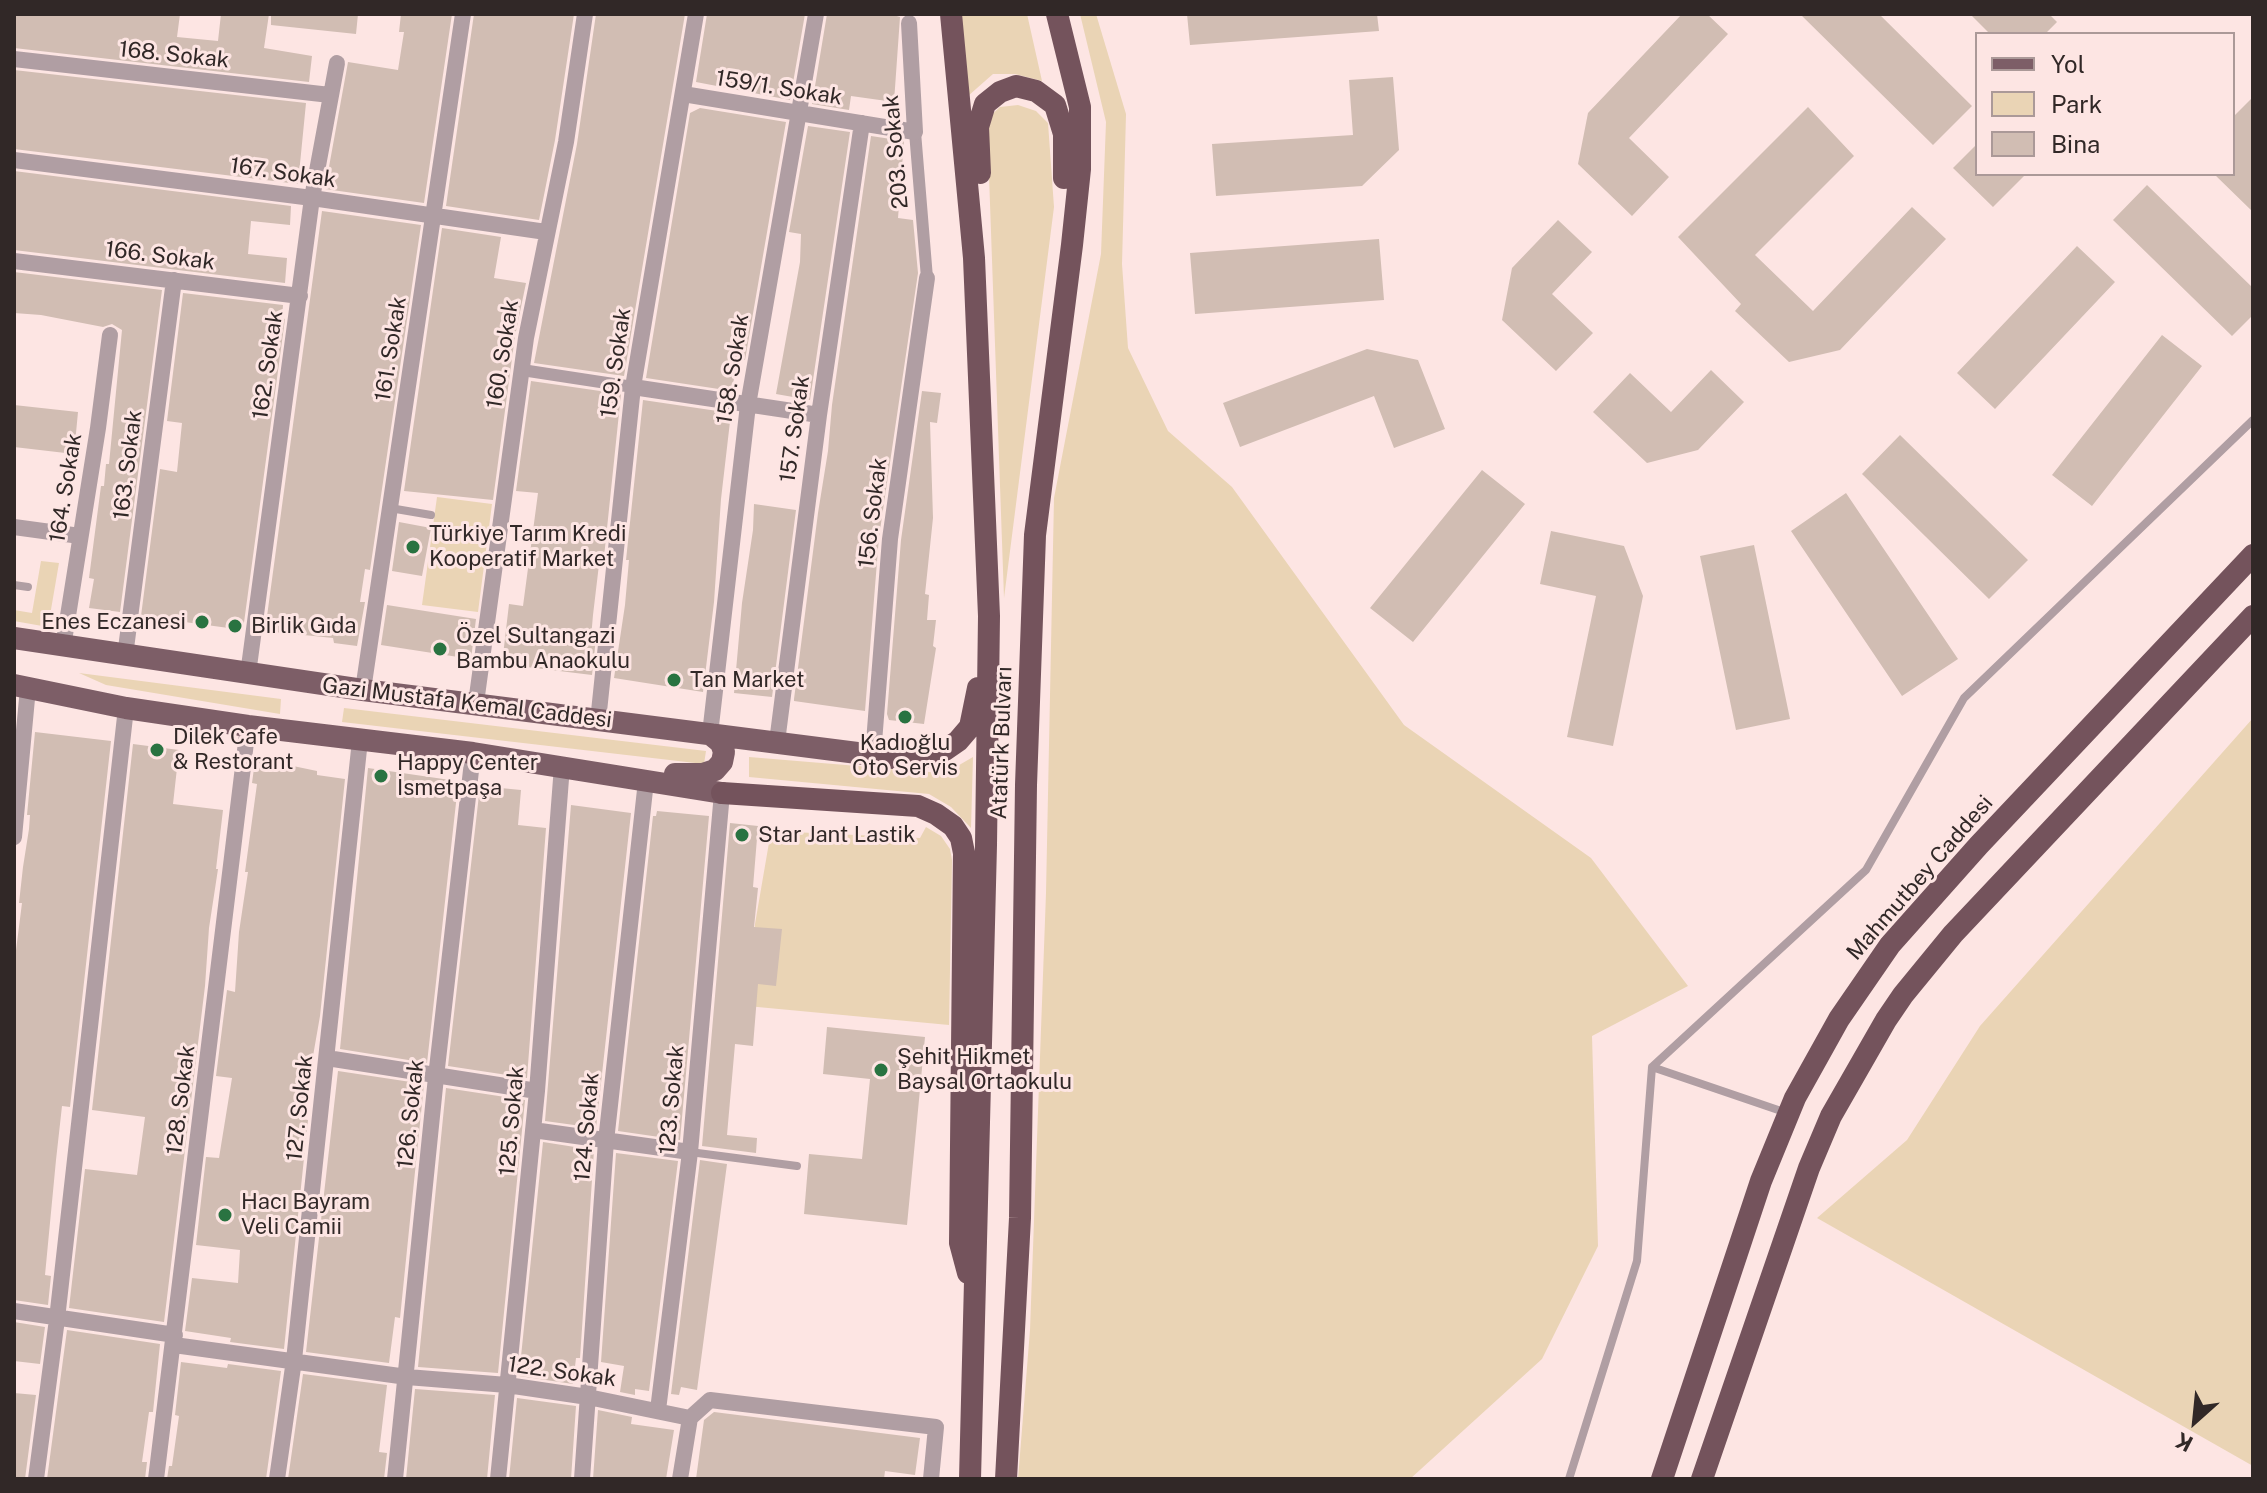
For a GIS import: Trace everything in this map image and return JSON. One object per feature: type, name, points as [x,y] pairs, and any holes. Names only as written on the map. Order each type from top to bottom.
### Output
[{"type":"highway","name":"Atatürk Bulvarı","points":[[951,14],[974,258],[989,616],[970,1479]]},
{"type":"highway","name":"Atatürk Bulvarı","points":[[1006,1479],[1020,1218],[1026,785],[1035,535],[1080,169],[1080,107],[1057,14]]},
{"type":"highway","points":[[974,258],[983,211],[978,127],[985,104],[1000,92],[1016,86],[1036,91],[1055,105],[1064,134],[1065,167],[1059,225],[1068,274]]},
{"type":"highway","name":"Mahmutbey Caddesi","points":[[1662,1479],[1761,1181],[1788,1114],[1832,1030],[1890,945],[1979,845],[2253,555]]},
{"type":"highway","points":[[873,755],[908,760],[923,758],[945,750],[970,727],[989,616]]},
{"type":"highway","points":[[1702,1479],[1809,1168],[1831,1116],[1886,1020],[1953,934],[2253,616]]},
{"type":"highway","points":[[722,793],[918,806],[953,826],[961,838],[964,853],[960,1243],[974,1294]]},
{"type":"main road","points":[[14,638],[63,647]]},
{"type":"main road","points":[[14,645],[63,647]]},
{"type":"main road","name":"Gazi Mustafa Kemal Caddesi","points":[[63,647],[363,690],[873,755]]},
{"type":"main road","points":[[19,687],[126,708],[473,753],[722,793]]},
{"type":"main road","points":[[646,781],[673,774],[703,774],[715,770],[722,762],[724,752],[721,743],[710,734]]},
{"type":"street","name":"161. Sokak","points":[[363,690],[463,14]]},
{"type":"street","name":"160. Sokak","points":[[476,703],[522,370],[546,232],[566,142],[585,14]]},
{"type":"street","name":"159. Sokak","points":[[598,721],[633,387],[696,14]]},
{"type":"street","name":"158. Sokak","points":[[710,734],[748,405],[816,14]]},
{"type":"street","name":"203. Sokak","points":[[909,23],[927,278]]},
{"type":"street","name":"168. Sokak","points":[[14,59],[330,95]]},
{"type":"street","name":"162. Sokak","points":[[248,674],[312,198],[337,63]]},
{"type":"street","name":"159/1. Sokak","points":[[683,94],[915,132]]},
{"type":"street","name":"157. Sokak","points":[[777,742],[819,415],[862,123]]},
{"type":"street","name":"167. Sokak","points":[[14,160],[546,232]]},
{"type":"street","name":"166. Sokak","points":[[14,261],[300,296]]},
{"type":"street","name":"156. Sokak","points":[[873,755],[890,539],[927,278]]},
{"type":"street","name":"163. Sokak","points":[[125,656],[174,280]]},
{"type":"street","name":"164. Sokak","points":[[63,647],[110,335]]},
{"type":"street","points":[[522,370],[819,415]]},
{"type":"street","points":[[14,527],[80,536]]},
{"type":"street","points":[[14,837],[19,687]]},
{"type":"street","points":[[36,1479],[126,708]]},
{"type":"street","name":"128. Sokak","points":[[156,1479],[248,726]]},
{"type":"street","name":"127. Sokak","points":[[277,1479],[294,1360],[360,740]]},
{"type":"street","name":"126. Sokak","points":[[395,1479],[473,753]]},
{"type":"street","name":"125. Sokak","points":[[498,1479],[537,1091],[562,766]]},
{"type":"street","name":"124. Sokak","points":[[582,1479],[606,1141],[646,781]]},
{"type":"street","name":"123. Sokak","points":[[658,1410],[690,1152],[722,793]]},
{"type":"street","points":[[327,1058],[537,1091]]},
{"type":"street","points":[[533,1130],[690,1152]]},
{"type":"street","name":"122. Sokak","points":[[14,1311],[407,1377],[507,1385],[588,1397],[690,1418]]},
{"type":"street","points":[[680,1479],[690,1418],[710,1400],[936,1427],[931,1479]]},
{"type":"lane","points":[[1569,1479],[1637,1261],[1652,1067],[1866,870],[1964,698],[2253,420]]},
{"type":"lane","points":[[390,508],[431,515]]},
{"type":"lane","points":[[14,585],[28,587]]},
{"type":"lane","points":[[1652,1067],[1788,1114]]},
{"type":"lane","points":[[690,1152],[797,1166]]},
{"type":"green space","points":[[961,14],[1027,14],[1042,81],[1015,74],[993,74],[968,96]]},
{"type":"green space","points":[[1080,14],[1096,14],[1126,114],[1122,264],[1128,348],[1168,431],[1232,487],[1404,725],[1591,858],[1688,986],[1592,1036],[1598,1246],[1542,1359],[1410,1479],[1018,1479],[1030,1330],[1046,893],[1054,498],[1101,254],[1106,122]]},
{"type":"green space","points":[[1018,105],[1036,111],[1048,123],[1054,207],[1004,598],[987,119],[1000,107]]},
{"type":"green space","points":[[437,497],[492,504],[478,612],[422,605]]},
{"type":"green space","points":[[41,561],[59,563],[48,627],[14,621],[14,610],[32,613]]},
{"type":"green space","points":[[79,673],[281,699],[280,714],[106,685]]},
{"type":"green space","points":[[344,708],[706,751],[704,764],[342,722]]},
{"type":"green space","points":[[2253,718],[2253,1466],[1817,1218],[1907,1140],[1980,1026]]},
{"type":"green space","points":[[749,757],[930,772],[954,768],[973,757],[971,828],[951,807],[929,794],[749,777]]},
{"type":"green space","points":[[926,827],[941,836],[950,849],[952,860],[949,1025],[747,1006],[755,924],[771,831],[920,838]]},
{"type":"building","points":[[14,14],[180,14],[177,37],[218,41],[221,14],[269,14],[264,48],[312,56],[309,82],[14,48]]},
{"type":"building","points":[[271,14],[358,14],[356,34],[271,25]]},
{"type":"building","points":[[401,14],[452,14],[424,203],[325,189],[348,62],[398,70],[404,32],[399,32]]},
{"type":"building","points":[[474,14],[574,14],[539,220],[446,206]]},
{"type":"building","points":[[596,14],[685,14],[624,376],[534,363],[577,144]]},
{"type":"building","points":[[707,14],[805,14],[790,100],[696,82]]},
{"type":"building","points":[[827,14],[890,14],[900,17],[894,102],[851,96],[849,110],[812,104]]},
{"type":"building","points":[[1187,14],[1377,14],[1379,31],[1190,45]]},
{"type":"building","points":[[1682,14],[1707,14],[1728,34],[1629,138],[1669,177],[1632,216],[1578,164],[1588,113]]},
{"type":"building","points":[[1800,14],[1879,14],[1972,106],[1933,145]]},
{"type":"building","points":[[1970,14],[2049,14],[2057,22],[2047,32],[1988,32]]},
{"type":"building","points":[[14,70],[306,103],[298,184],[14,149]]},
{"type":"building","points":[[1393,77],[1399,150],[1362,186],[1216,196],[1212,144],[1353,135],[1349,80]]},
{"type":"building","points":[[2253,97],[2253,212],[2216,176],[2235,176],[2235,115]]},
{"type":"building","points":[[1808,107],[1854,156],[1755,255],[1813,311],[1912,207],[1946,239],[1840,350],[1789,362],[1735,311],[1741,304],[1678,237]]},
{"type":"building","points":[[700,108],[786,122],[745,360],[737,359],[732,391],[646,378],[690,113]]},
{"type":"building","points":[[808,126],[850,132],[810,400],[776,394],[800,262],[801,234],[789,232]]},
{"type":"building","points":[[871,136],[904,141],[898,218],[913,220],[918,273],[879,537],[865,711],[794,699]]},
{"type":"building","points":[[1975,146],[1975,176],[2024,176],[1993,207],[1953,168]]},
{"type":"building","points":[[14,171],[291,206],[290,225],[251,221],[248,254],[287,258],[285,283],[14,250]]},
{"type":"building","points":[[2147,185],[2253,288],[2253,315],[2232,336],[2113,220]]},
{"type":"building","points":[[322,211],[421,225],[370,570],[365,569],[360,602],[365,602],[357,646],[334,643],[333,638],[265,631]]},
{"type":"building","points":[[1558,220],[1592,252],[1552,294],[1593,333],[1556,371],[1502,320],[1512,268]]},
{"type":"building","points":[[442,228],[501,237],[494,278],[526,283],[515,336],[493,500],[404,491]]},
{"type":"building","points":[[1379,239],[1384,300],[1195,314],[1190,253]]},
{"type":"building","points":[[2077,246],[2115,282],[1995,409],[1957,373]]},
{"type":"building","points":[[14,272],[162,290],[120,612],[89,608],[94,579],[89,578],[101,486],[104,486],[106,464],[109,464],[122,330],[112,324],[103,327],[14,313]]},
{"type":"building","points":[[183,293],[283,305],[282,318],[285,319],[243,630],[141,616],[160,469],[177,472],[182,423],[167,421]]},
{"type":"building","points":[[2162,335],[2202,366],[2092,506],[2052,475]]},
{"type":"building","points":[[1367,349],[1418,360],[1445,429],[1394,448],[1374,396],[1240,447],[1223,403]]},
{"type":"building","points":[[1711,370],[1744,402],[1698,450],[1647,463],[1593,412],[1630,373],[1671,412]]},
{"type":"building","points":[[531,381],[621,394],[604,557],[600,556],[593,615],[591,638],[596,638],[592,675],[502,664],[509,604],[523,606],[538,493],[516,491]]},
{"type":"building","points":[[922,391],[941,393],[937,423],[930,422],[933,518],[925,594],[929,595],[927,620],[936,620],[933,646],[936,648],[924,724],[889,720],[887,714],[901,540]]},
{"type":"building","points":[[643,400],[731,413],[703,692],[614,678],[625,605],[629,560],[626,560]]},
{"type":"building","points":[[14,405],[78,412],[74,454],[14,447]]},
{"type":"building","points":[[1900,435],[2028,560],[1989,599],[1862,474]]},
{"type":"building","points":[[1482,470],[1525,504],[1413,642],[1370,608]]},
{"type":"building","points":[[1846,493],[1958,659],[1902,696],[1791,531]]},
{"type":"building","points":[[754,504],[796,510],[772,697],[734,693]]},
{"type":"building","points":[[399,522],[431,528],[422,576],[392,571]]},
{"type":"building","points":[[1551,531],[1624,546],[1643,596],[1613,746],[1567,737],[1596,596],[1540,584]]},
{"type":"building","points":[[1754,545],[1790,719],[1736,730],[1700,556]]},
{"type":"building","points":[[387,605],[476,619],[471,659],[381,645]]},
{"type":"building","points":[[35,732],[111,741],[70,1107],[62,1106],[45,1275],[51,1276],[48,1305],[14,1300],[14,966],[29,829],[30,815],[27,815]]},
{"type":"building","points":[[133,744],[179,750],[173,804],[223,810],[164,1322],[69,1308],[85,1169],[137,1175],[145,1117],[92,1110]]},
{"type":"building","points":[[255,761],[293,766],[317,771],[317,775],[345,779],[320,1016],[302,1119],[308,1120],[284,1349],[230,1342],[231,1338],[185,1331],[192,1278],[238,1283],[240,1250],[196,1245],[206,1157],[219,1158],[232,1078],[216,1076],[227,990],[235,992],[239,932],[248,872],[245,872],[257,784],[252,783]]},
{"type":"building","points":[[368,768],[457,781],[458,785],[427,1063],[340,1049]]},
{"type":"building","points":[[480,786],[521,790],[518,825],[546,828],[527,1078],[448,1066]]},
{"type":"building","points":[[571,805],[631,813],[596,1128],[545,1121]]},
{"type":"building","points":[[657,811],[709,816],[680,1140],[618,1131],[653,816]]},
{"type":"building","points":[[730,823],[758,826],[753,887],[758,888],[754,927],[782,929],[776,986],[758,984],[753,1046],[735,1044],[727,1135],[757,1138],[756,1153],[702,1146]]},
{"type":"building","points":[[827,1027],[925,1037],[907,1225],[804,1214],[809,1154],[862,1159],[870,1079],[823,1074]]},
{"type":"building","points":[[338,1071],[424,1084],[400,1318],[395,1317],[389,1363],[306,1352]]},
{"type":"building","points":[[446,1088],[525,1100],[498,1373],[418,1367]]},
{"type":"building","points":[[543,1142],[594,1150],[580,1358],[576,1358],[573,1384],[519,1376]]},
{"type":"building","points":[[616,1153],[678,1161],[649,1391],[635,1389],[635,1395],[620,1392],[624,1366],[601,1362]]},
{"type":"building","points":[[700,1160],[727,1164],[697,1390],[681,1387],[679,1395],[671,1394]]},
{"type":"building","points":[[14,1322],[45,1327],[40,1364],[14,1361]]},
{"type":"building","points":[[67,1330],[160,1344],[153,1412],[149,1412],[142,1462],[147,1462],[145,1479],[47,1479]]},
{"type":"building","points":[[181,1362],[281,1371],[266,1479],[167,1479],[169,1466],[172,1466],[179,1416],[175,1415]]},
{"type":"building","points":[[303,1374],[387,1385],[379,1452],[387,1453],[384,1479],[288,1479]]},
{"type":"building","points":[[415,1389],[495,1395],[487,1479],[406,1479]]},
{"type":"building","points":[[14,1393],[36,1395],[25,1479],[14,1479]]},
{"type":"building","points":[[517,1398],[576,1406],[571,1479],[509,1479]]},
{"type":"building","points":[[598,1410],[632,1417],[631,1424],[674,1430],[666,1479],[593,1479]]},
{"type":"building","points":[[714,1412],[920,1438],[915,1475],[885,1471],[884,1479],[696,1479],[704,1420]]},
{"type":"place","name":"Türkiye Tarım Kredi Kooperatif Market","points":[[413,547]]},
{"type":"place","name":"Enes Eczanesi","points":[[202,622]]},
{"type":"place","name":"Birlik Gıda","points":[[235,626]]},
{"type":"place","name":"Özel Sultangazi Bambu Anaokulu","points":[[440,649]]},
{"type":"place","name":"Tan Market","points":[[674,680]]},
{"type":"place","name":"Kadıoğlu Oto Servis","points":[[905,717]]},
{"type":"place","name":"Dilek Cafe & Restorant","points":[[157,750]]},
{"type":"place","name":"Happy Center İsmetpaşa","points":[[381,776]]},
{"type":"place","name":"Star Jant Lastik","points":[[742,835]]},
{"type":"place","name":"Şehit Hikmet Baysal Ortaokulu","points":[[881,1070]]},
{"type":"place","name":"Hacı Bayram Veli Camii","points":[[225,1215]]}]
